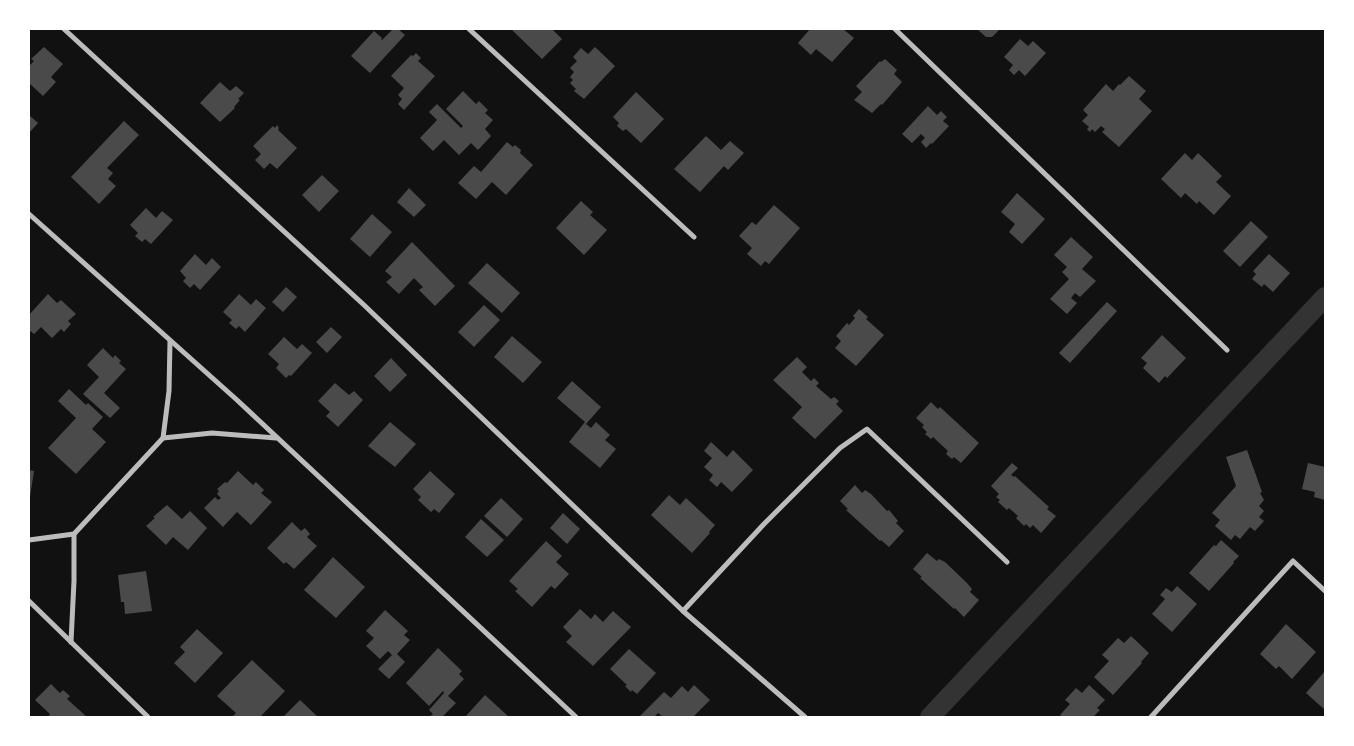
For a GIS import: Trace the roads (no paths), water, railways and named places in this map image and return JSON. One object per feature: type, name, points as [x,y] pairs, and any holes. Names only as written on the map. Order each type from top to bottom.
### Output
[{"type":"street","points":[[64,29],[364,305],[683,611],[805,717]]},
{"type":"street","points":[[469,29],[694,237]]},
{"type":"street","points":[[895,29],[1227,350]]},
{"type":"street","points":[[29,214],[276,438],[576,717]]},
{"type":"street","points":[[29,540],[74,534],[163,438],[169,391],[170,341]]},
{"type":"street","points":[[683,611],[764,524],[840,448],[867,429],[1008,562]]},
{"type":"street","points":[[163,438],[212,433],[276,438]]},
{"type":"street","points":[[71,642],[74,534]]},
{"type":"street","points":[[1151,717],[1293,561],[1325,592]]},
{"type":"street","points":[[29,601],[148,717]]},
{"type":"waterway","points":[[930,717],[1325,297]]}]
